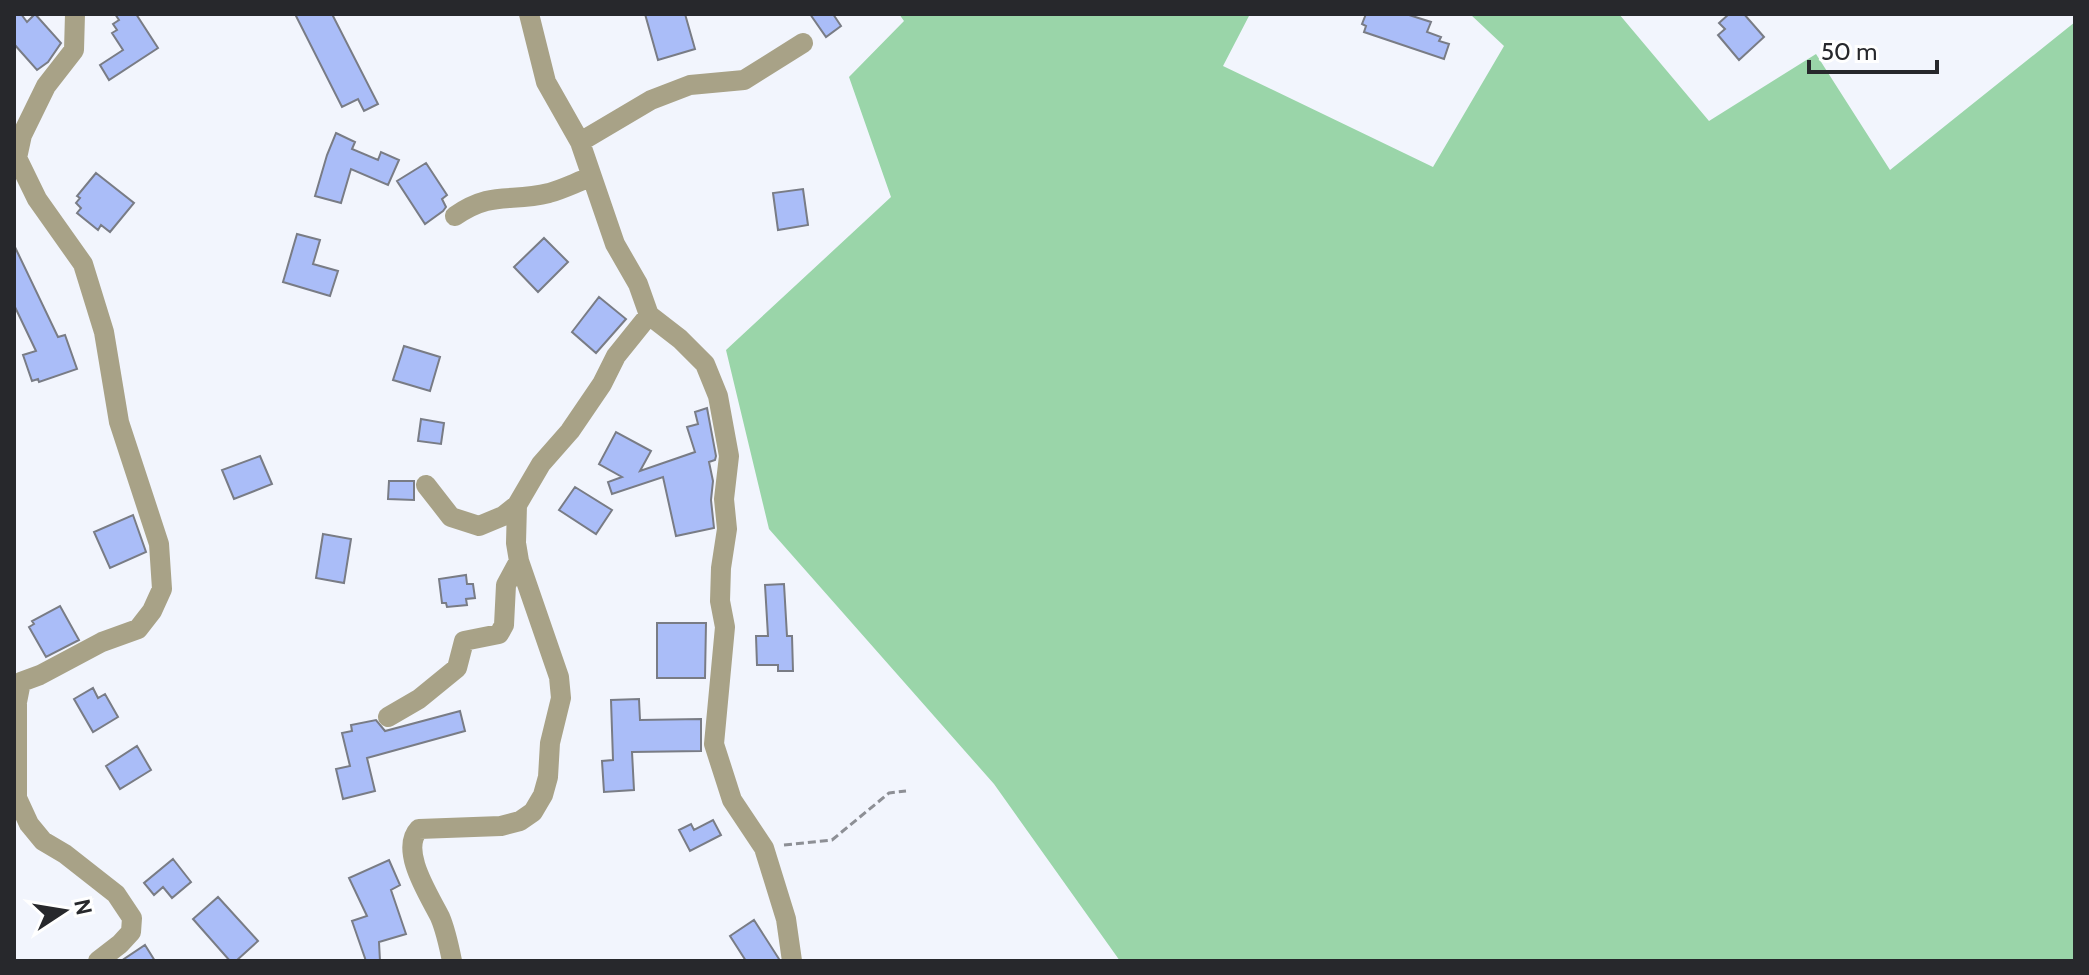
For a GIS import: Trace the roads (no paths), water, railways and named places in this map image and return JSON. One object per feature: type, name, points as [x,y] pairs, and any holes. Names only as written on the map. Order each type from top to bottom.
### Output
[{"type":"street","points":[[75,14],[74,50],[46,86],[22,135],[15,158],[37,199],[83,264],[104,332],[119,422],[159,544],[162,589],[152,611],[138,629],[102,642],[21,682],[17,702],[17,798],[29,824],[43,841],[65,854],[116,894],[132,918],[131,932],[98,961]]},
{"type":"street","points":[[529,14],[546,82],[580,142],[615,244],[638,284],[649,315],[705,364],[718,396],[729,456],[724,499],[727,529],[720,601],[725,627],[714,744],[732,800],[764,848],[786,919],[792,961]]},
{"type":"street","points":[[580,142],[651,100],[690,85],[744,80],[803,43]]},
{"type":"street","points":[[455,216],[472,205],[492,198],[549,193],[591,177]]},
{"type":"street","points":[[426,485],[451,517],[479,526],[503,516],[517,505],[541,464],[570,431],[602,384],[616,356],[649,315]]},
{"type":"street","points":[[452,961],[448,940],[426,892],[411,848],[412,836],[419,829],[501,826],[520,821],[533,812],[543,795],[548,777],[550,743],[561,698],[559,677],[519,561],[517,505]]},
{"type":"street","points":[[388,717],[419,699],[457,668],[464,641],[499,634],[504,625],[506,585],[519,561]]}]
